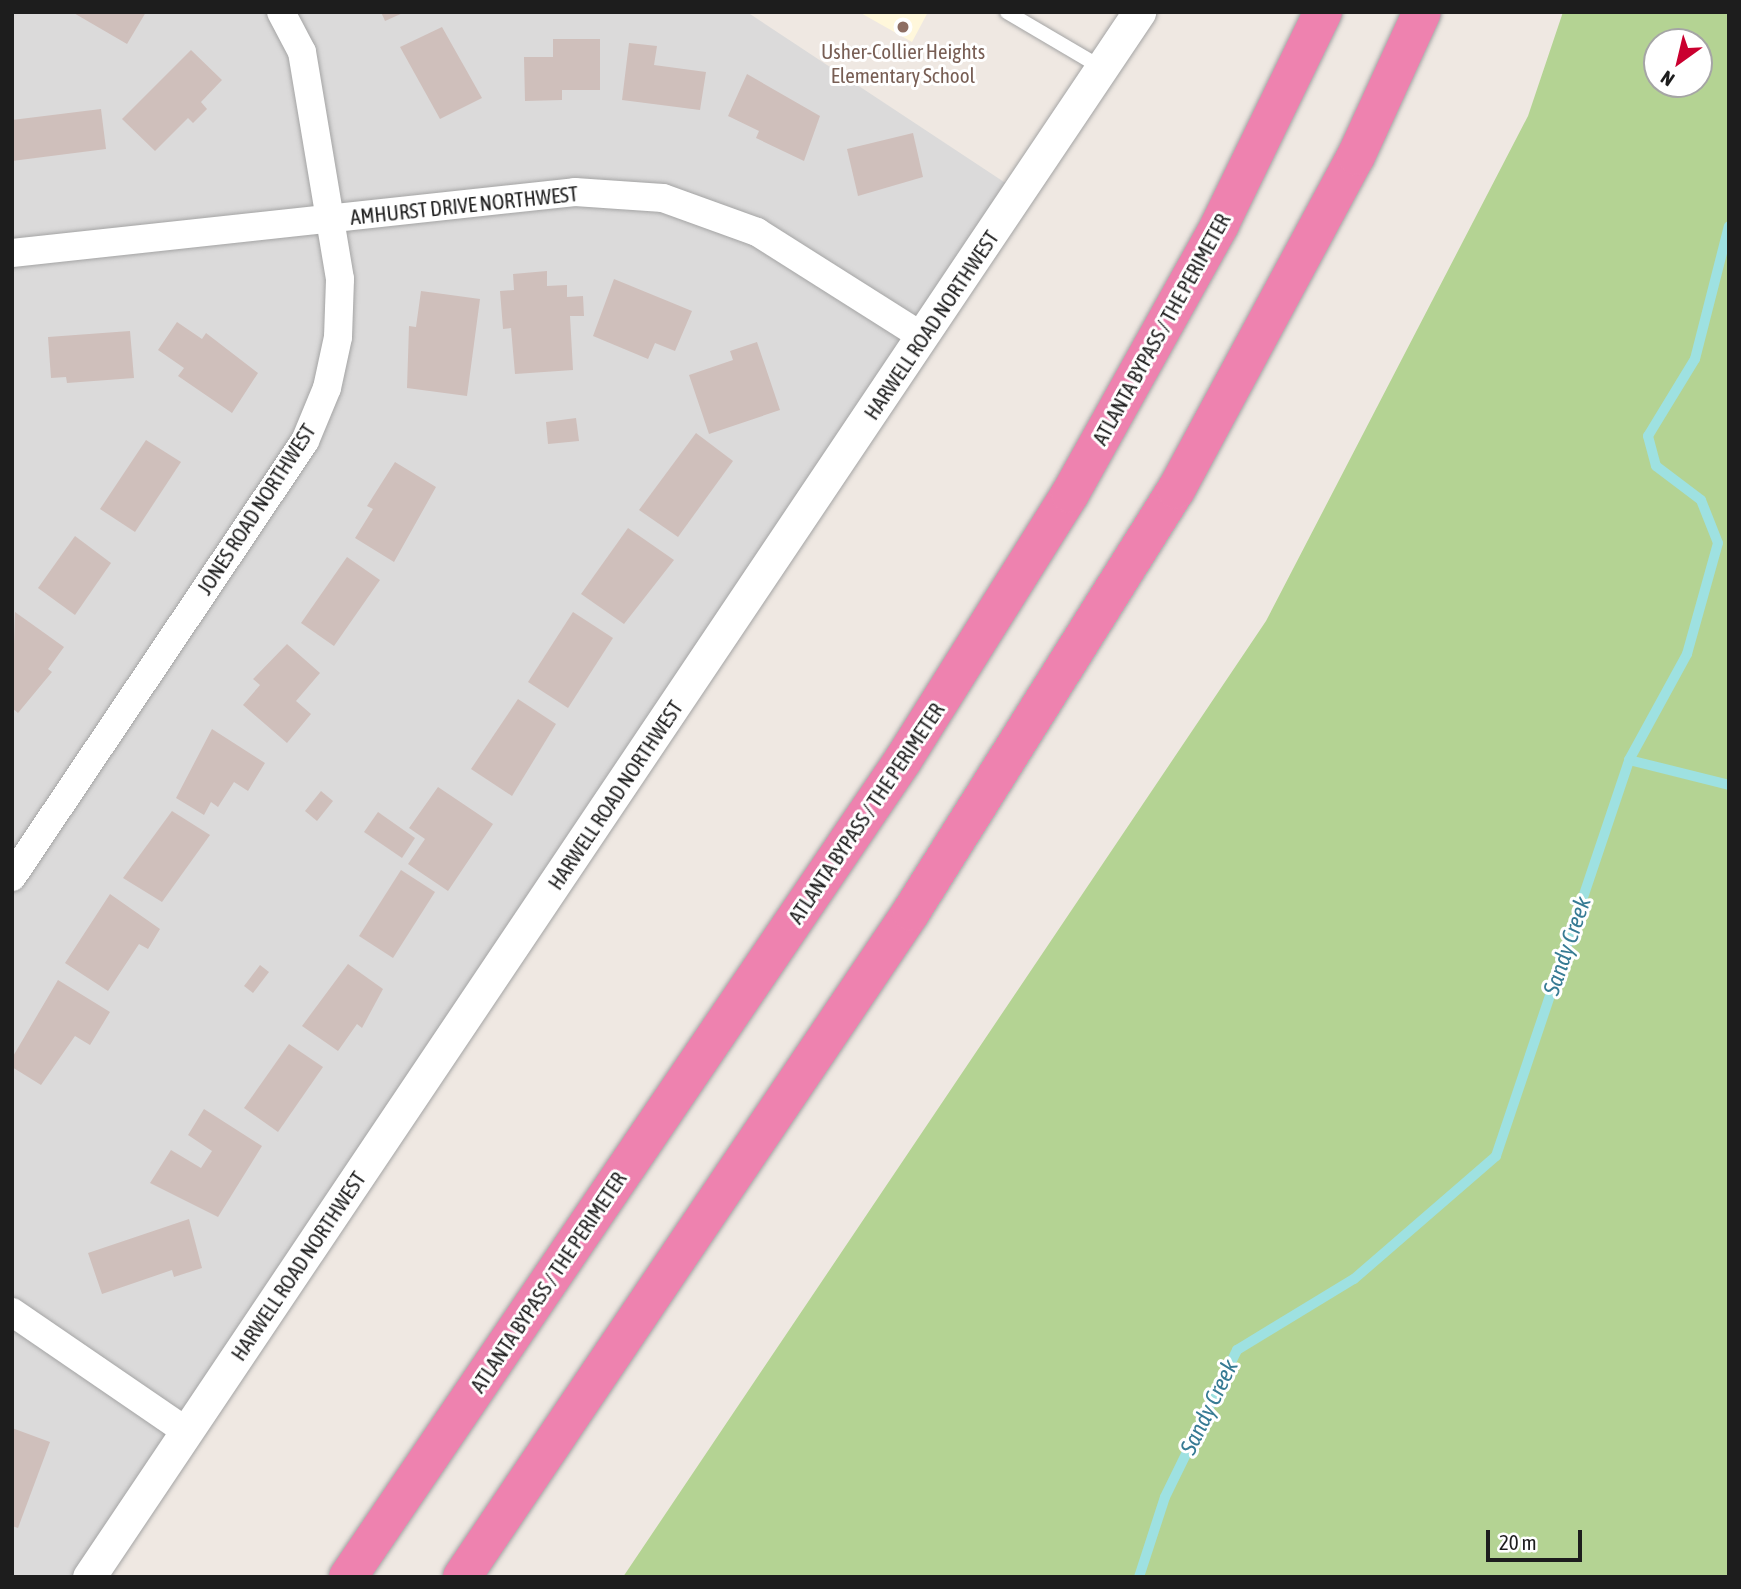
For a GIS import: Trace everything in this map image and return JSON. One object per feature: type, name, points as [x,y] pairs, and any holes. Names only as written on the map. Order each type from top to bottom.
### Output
[{"type":"highway","name":"ATLANTA BYPASS / THE PERIMETER","points":[[348,1577],[903,760],[1063,506],[1220,223],[1323,12]]},
{"type":"highway","points":[[462,1577],[911,912],[1134,558],[1276,309],[1422,12]]},
{"type":"street","name":"JONES ROAD NORTHWEST","points":[[12,877],[305,440],[327,388],[338,337],[340,279],[302,52],[281,12]]},
{"type":"street","name":"HARWELL ROAD NORTHWEST","points":[[89,1577],[1139,12]]},
{"type":"street","name":"AMHURST DRIVE NORTHWEST","points":[[12,253],[575,192],[663,198],[757,232],[923,337]]},
{"type":"street","points":[[12,1312],[187,1432]]},
{"type":"lane","points":[[1007,12],[1102,68]]},
{"type":"shaded area","points":[[12,12],[747,12],[1022,194],[83,1577],[12,1577]]},
{"type":"shaded area","name":"Usher-Collier Heights Elementary School","points":[[859,12],[928,12],[912,42]]},
{"type":"green space","points":[[1563,12],[1729,12],[1729,1577],[623,1577],[1266,621],[1528,116]]},
{"type":"building","points":[[72,12],[146,12],[127,44]]},
{"type":"building","points":[[381,12],[405,12],[385,21]]},
{"type":"building","points":[[442,27],[482,98],[440,119],[400,47]]},
{"type":"building","points":[[553,39],[600,39],[600,90],[562,90],[562,100],[525,101],[524,57],[553,57]]},
{"type":"building","points":[[629,43],[657,46],[654,65],[706,72],[700,110],[622,100]]},
{"type":"building","points":[[191,50],[222,80],[201,102],[207,109],[193,123],[188,118],[155,151],[122,119]]},
{"type":"building","points":[[747,74],[820,116],[804,161],[756,138],[759,131],[728,116]]},
{"type":"building","points":[[101,109],[106,149],[12,161],[12,120]]},
{"type":"building","points":[[913,133],[923,177],[858,196],[847,149]]},
{"type":"building","points":[[547,271],[547,286],[567,285],[567,297],[583,296],[584,316],[570,316],[573,370],[515,374],[511,328],[503,329],[500,291],[514,290],[513,274]]},
{"type":"building","points":[[614,279],[692,311],[675,351],[655,343],[648,359],[593,336]]},
{"type":"building","points":[[421,291],[480,299],[467,396],[407,388],[409,326],[416,327]]},
{"type":"building","points":[[177,322],[202,339],[206,333],[258,373],[232,413],[178,376],[184,368],[158,350]]},
{"type":"building","points":[[130,331],[134,378],[67,383],[66,377],[51,378],[48,337]]},
{"type":"building","points":[[757,342],[780,410],[709,434],[689,375],[733,360],[730,351]]},
{"type":"building","points":[[576,418],[579,441],[548,444],[546,422]]},
{"type":"building","points":[[696,433],[733,461],[678,537],[639,510]]},
{"type":"building","points":[[146,440],[181,462],[135,532],[100,509]]},
{"type":"building","points":[[395,462],[436,487],[394,562],[355,538],[373,509],[367,506]]},
{"type":"building","points":[[628,528],[674,560],[624,624],[581,594]]},
{"type":"building","points":[[75,536],[111,563],[75,615],[38,588]]},
{"type":"building","points":[[347,557],[380,580],[334,646],[301,623]]},
{"type":"building","points":[[15,612],[64,647],[48,669],[52,672],[18,713],[12,708]]},
{"type":"building","points":[[573,612],[613,638],[568,708],[528,682]]},
{"type":"building","points":[[287,644],[320,673],[296,701],[311,714],[287,743],[243,705],[260,685],[253,679]]},
{"type":"building","points":[[518,699],[556,724],[512,796],[471,769]]},
{"type":"building","points":[[212,729],[265,763],[248,791],[234,782],[218,807],[211,802],[204,815],[176,798]]},
{"type":"building","points":[[438,787],[493,824],[448,891],[408,864],[425,839],[409,828]]},
{"type":"building","points":[[321,791],[333,801],[317,821],[305,811]]},
{"type":"building","points":[[172,811],[210,835],[162,902],[123,878]]},
{"type":"building","points":[[378,812],[415,838],[402,858],[364,832]]},
{"type":"building","points":[[401,870],[435,892],[393,958],[359,936]]},
{"type":"building","points":[[110,894],[160,929],[148,949],[139,944],[108,991],[65,963]]},
{"type":"building","points":[[348,964],[383,989],[362,1028],[357,1024],[338,1051],[302,1026]]},
{"type":"building","points":[[260,965],[269,972],[253,993],[244,986]]},
{"type":"building","points":[[58,980],[110,1012],[90,1045],[75,1036],[41,1085],[12,1067],[12,1058]]},
{"type":"building","points":[[289,1044],[323,1067],[278,1132],[244,1108]]},
{"type":"building","points":[[204,1109],[262,1146],[218,1217],[150,1183],[171,1150],[201,1168],[212,1151],[188,1135]]},
{"type":"building","points":[[189,1219],[202,1268],[174,1277],[172,1270],[102,1294],[88,1253]]},
{"type":"building","points":[[12,1428],[50,1442],[18,1528],[12,1526]]},
{"type":"waterway","name":"Sandy Creek","points":[[1139,1577],[1165,1497],[1237,1350],[1354,1279],[1496,1156],[1629,760],[1687,654],[1718,543],[1701,500],[1656,466],[1648,436],[1695,359],[1729,226]]},
{"type":"waterway","points":[[1629,760],[1729,785]]},
{"type":"place","name":"Usher-Collier Heights Elementary School","points":[[903,27]]}]
